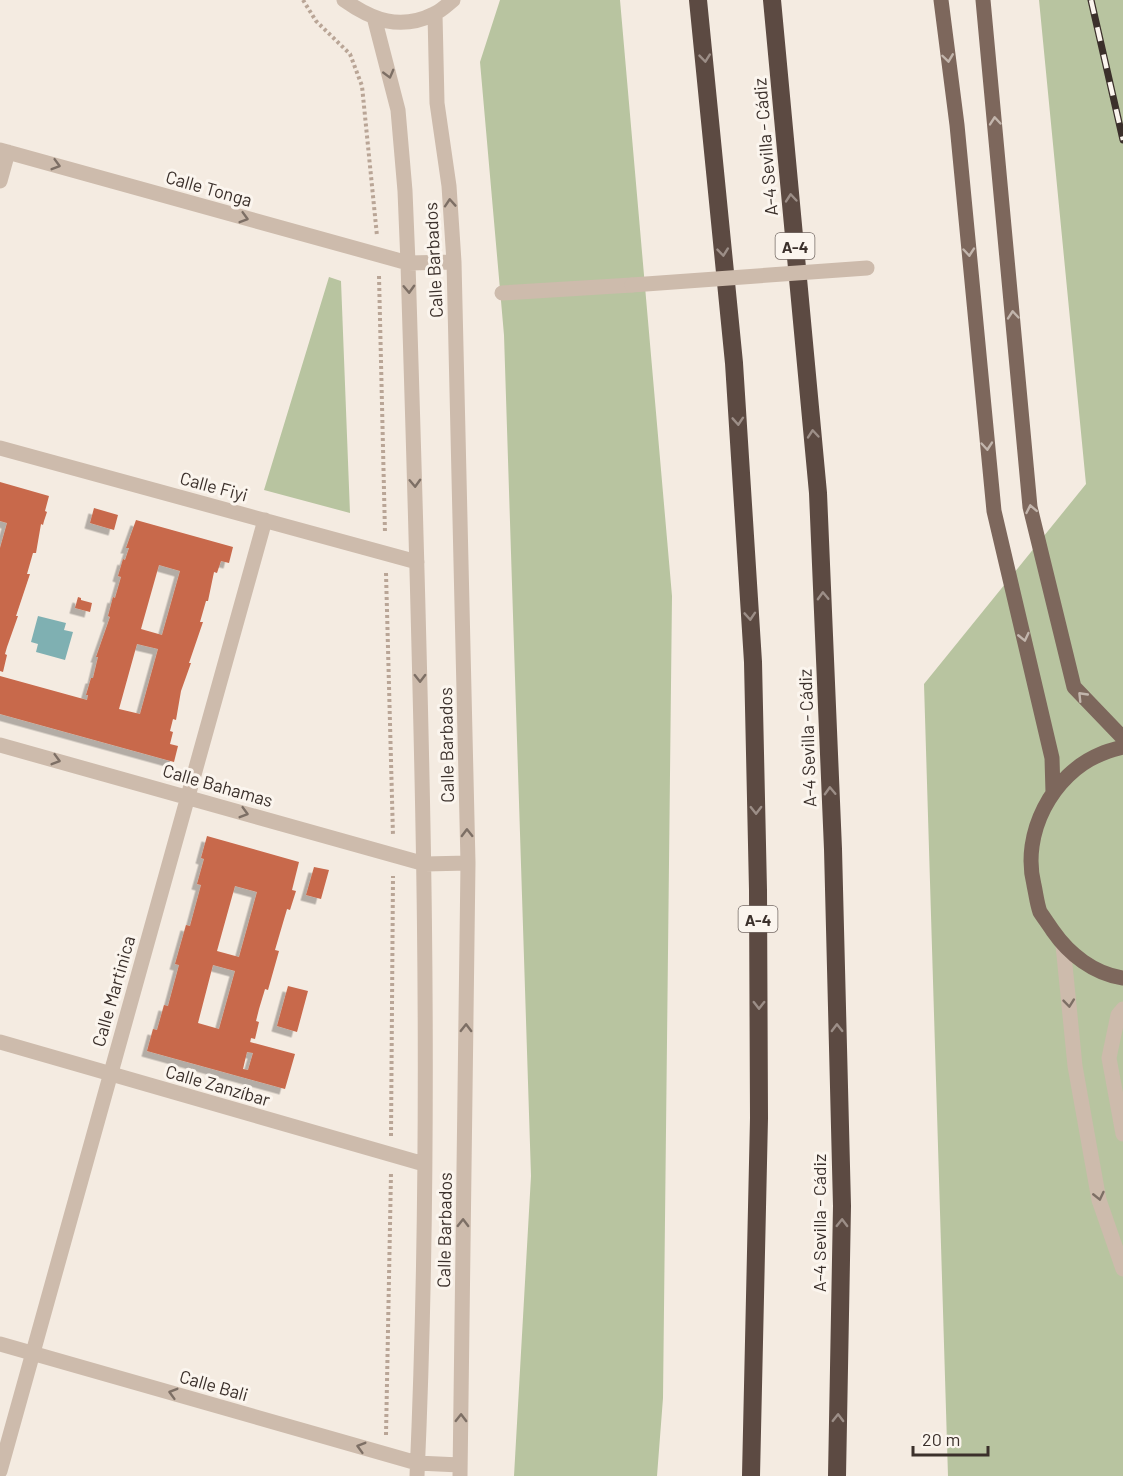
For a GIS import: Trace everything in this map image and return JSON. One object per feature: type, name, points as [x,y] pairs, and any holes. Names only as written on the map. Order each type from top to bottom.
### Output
[{"type":"highway","name":"A-4","points":[[698,0],[734,363],[753,662],[758,890],[759,1118],[751,1476]]},
{"type":"highway","name":"A-4 Sevilla - Cádiz","points":[[772,0],[819,493],[833,849],[842,1206],[837,1476]]},
{"type":"main road","points":[[941,0],[957,125],[994,512],[1053,758],[1053,792]]},
{"type":"main road","points":[[983,0],[1030,507],[1074,687],[1123,738]]},
{"type":"main road","points":[[1123,747],[1100,754],[1074,770],[1053,792],[1034,829],[1030,870],[1040,910],[1063,945],[1086,964],[1114,977],[1123,978]]},
{"type":"street","points":[[344,0],[363,14],[385,22],[409,22],[435,14],[453,0]]},
{"type":"street","name":"Calle Barbados","points":[[435,14],[437,104],[448,186],[454,262],[468,863],[460,1471]]},
{"type":"street","name":"Calle Barbados","points":[[374,17],[398,110],[405,191],[417,562],[425,864],[424,1164],[417,1469]]},
{"type":"street","name":"Calle Tonga","points":[[4,151],[408,263],[454,262]]},
{"type":"street","points":[[0,181],[4,151]]},
{"type":"street","points":[[502,293],[867,268]]},
{"type":"street","name":"Calle Fiyi","points":[[0,448],[417,562]]},
{"type":"street","name":"Calle Martinica","points":[[0,1472],[265,520]]},
{"type":"street","name":"Calle Bahamas","points":[[0,745],[425,864],[468,863]]},
{"type":"street","points":[[1063,945],[1075,1066],[1099,1200],[1123,1269]]},
{"type":"street","points":[[1123,1009],[1118,1015],[1109,1058],[1123,1134]]},
{"type":"street","name":"Calle Zanzíbar","points":[[0,1042],[424,1164]]},
{"type":"street","name":"Calle Bali","points":[[0,1344],[385,1454],[417,1469],[460,1471]]},
{"type":"path","points":[[303,0],[316,21],[350,54],[356,65],[362,86],[376,216],[393,855],[391,1155],[385,1454]]},
{"type":"green space","points":[[500,0],[620,0],[672,596],[663,1398],[657,1476],[514,1476],[531,1176],[504,335],[480,62]]},
{"type":"green space","points":[[1039,0],[1123,0],[1123,1476],[948,1476],[924,684],[1086,484]]},
{"type":"green space","points":[[329,277],[341,281],[350,513],[264,490]]},
{"type":"water","points":[[38,616],[66,623],[64,630],[73,632],[65,660],[36,652],[38,644],[31,642]]},
{"type":"building","points":[[0,482],[49,496],[36,553],[33,553],[27,574],[30,574],[5,654],[7,655],[3,672],[0,671],[0,548],[7,523],[0,521]]},
{"type":"building","points":[[94,508],[118,515],[114,530],[90,523]]},
{"type":"building","points":[[136,520],[233,547],[229,563],[221,561],[217,573],[214,572],[208,601],[206,601],[200,622],[203,622],[181,691],[176,720],[173,719],[170,744],[178,746],[174,762],[0,714],[0,676],[87,700],[88,695],[86,695],[91,678],[93,678],[98,657],[96,657],[121,577],[118,576],[129,548],[126,548]],"holes":[[[159,565],[180,571],[162,635],[141,629]],[[137,644],[158,649],[140,714],[119,709]]]},
{"type":"building","points":[[78,597],[92,603],[90,612],[75,608]]},
{"type":"building","points":[[207,836],[299,862],[292,890],[296,891],[290,910],[287,909],[275,950],[279,951],[268,990],[265,989],[259,1009],[255,1039],[251,1038],[250,1042],[295,1054],[285,1089],[147,1051],[153,1029],[157,1030],[164,1005],[168,1006],[179,965],[175,964],[186,925],[190,926],[201,885],[197,884],[204,859],[201,858]],"holes":[[[235,886],[257,892],[239,957],[217,951]],[[213,965],[235,971],[219,1029],[198,1023]],[[247,1052],[253,1053],[248,1070],[243,1069]]]},
{"type":"building","points":[[314,867],[329,870],[321,899],[306,895]]},
{"type":"building","points":[[288,986],[308,991],[297,1032],[277,1026]]},
{"type":"railway","points":[[1091,0],[1123,140]]}]
